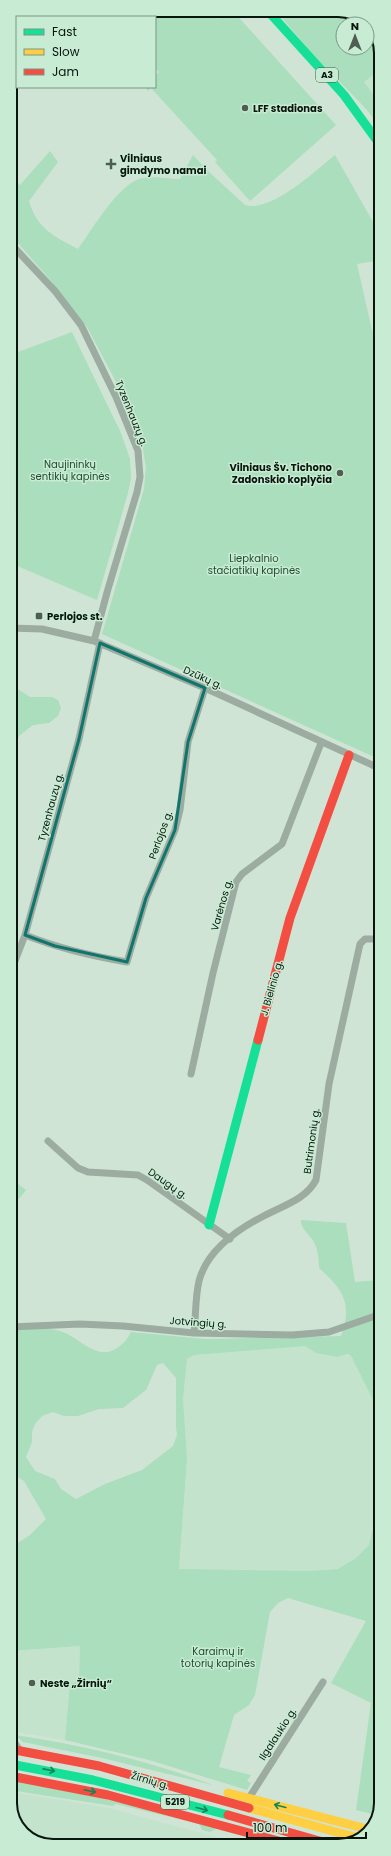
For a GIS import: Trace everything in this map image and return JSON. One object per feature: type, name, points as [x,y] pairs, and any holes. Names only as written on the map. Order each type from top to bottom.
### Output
[{"type":"main road","name":"A3","points":[[273,17],[344,95],[374,136]]},
{"type":"main road","name":"J. Bielinio g.","points":[[209,1225],[290,918],[349,755]]},
{"type":"main road","name":"Žirnių g.","points":[[17,1750],[69,1759],[131,1774],[352,1836]]},
{"type":"main road","name":"Žirnių g.","points":[[17,1765],[73,1775],[126,1788],[312,1839]]},
{"type":"main road","name":"5219","points":[[131,1774],[180,1782],[249,1798],[364,1828]]},
{"type":"main road","name":"5219","points":[[17,1777],[108,1795],[271,1839]]},
{"type":"street","name":"Tyzenhauzų g.","points":[[17,250],[55,291],[81,325],[116,397],[138,451],[140,477],[138,492],[108,589],[79,739],[25,935],[17,956]]},
{"type":"street","name":"Dzūkų g.","points":[[17,628],[42,629],[97,642],[205,688],[374,766]]},
{"type":"street","name":"Perlojos g.","points":[[25,935],[55,946],[96,957],[127,962],[146,898],[175,830],[180,810],[188,742],[205,688]]},
{"type":"street","name":"Varėnos g.","points":[[191,1074],[213,973],[236,882],[242,874],[282,844],[321,742]]},
{"type":"street","name":"Butrimonių g.","points":[[194,1333],[199,1282],[204,1268],[215,1253],[230,1238],[262,1216],[308,1192],[314,1184],[318,1172],[329,1084],[360,944],[365,939],[374,939]]},
{"type":"street","name":"Daugų g.","points":[[48,1141],[78,1168],[88,1172],[138,1175],[230,1238]]},
{"type":"street","name":"Jotvingių g.","points":[[17,1327],[80,1324],[123,1326],[194,1333],[292,1335],[339,1330],[374,1317]]},
{"type":"street","name":"Ilgalaukio g.","points":[[249,1798],[323,1682]]},
{"type":"street","points":[[17,1747],[21,1750]]},
{"type":"highlighted area","points":[[100,643],[205,688],[188,742],[175,830],[146,898],[127,962],[55,946],[25,935],[79,739]]},
{"type":"shaded area","points":[[374,74],[374,96],[363,82]]},
{"type":"shaded area","points":[[305,1346],[316,1353],[337,1357],[343,1355],[351,1356],[374,1402],[374,1525],[369,1546],[356,1558],[338,1569],[309,1571],[179,1570],[187,1459],[183,1399],[187,1359],[194,1355]]},
{"type":"shaded area","points":[[80,1646],[79,1682],[70,1683],[65,1740],[17,1732],[17,1650]]},
{"type":"shaded area","points":[[17,1793],[110,1808],[223,1839],[43,1838],[29,1830],[24,1825],[18,1813]]},
{"type":"green space","name":"LFF stadionas","points":[[156,17],[216,17],[218,19],[220,17],[238,17],[336,125],[250,201],[215,162],[217,160],[151,88],[156,88],[156,75],[159,72],[156,69]]},
{"type":"green space","points":[[281,17],[335,17],[335,56],[374,56],[374,74],[364,82],[374,96],[374,119],[356,98],[322,64]]},
{"type":"green space","name":"Liepkalnio stačiatikių kapinės","points":[[50,151],[58,162],[29,201],[32,211],[48,231],[78,249],[107,208],[125,188],[134,181],[147,177],[180,179],[193,155],[245,205],[256,206],[280,197],[305,180],[335,155],[374,224],[374,261],[357,264],[374,334],[374,757],[102,634],[144,489],[146,467],[142,445],[115,380],[87,327],[52,282],[17,242],[17,183],[20,185]]},
{"type":"green space","name":"Naujininkų sentikių kapinės","points":[[72,332],[121,433],[130,459],[131,478],[128,493],[97,600],[17,566],[17,352]]},
{"type":"green space","points":[[17,689],[30,697],[52,697],[58,700],[61,708],[58,716],[49,723],[33,725],[19,736],[17,742]]},
{"type":"green space","points":[[17,1183],[26,1190],[17,1201]]},
{"type":"green space","name":"Karaimų ir totorių kapinės","points":[[301,1220],[346,1223],[355,1282],[374,1281],[374,1402],[351,1356],[348,1354],[337,1357],[316,1353],[305,1346],[194,1355],[187,1359],[183,1399],[187,1459],[179,1569],[309,1571],[338,1569],[356,1558],[369,1545],[374,1525],[374,1803],[372,1814],[356,1810],[371,1703],[331,1683],[366,1621],[288,1598],[278,1603],[270,1612],[255,1695],[249,1705],[234,1715],[219,1767],[251,1775],[247,1781],[251,1783],[247,1790],[149,1760],[65,1740],[70,1683],[79,1682],[80,1646],[17,1650],[17,1543],[30,1535],[46,1519],[24,1481],[17,1476],[17,1328],[45,1329],[64,1332],[86,1346],[101,1352],[109,1352],[117,1348],[125,1341],[131,1332],[205,1339],[341,1336],[346,1315],[344,1298],[340,1290],[319,1268],[318,1255],[315,1245],[302,1226]],"holes":[[[163,1363],[176,1378],[177,1435],[173,1446],[142,1470],[105,1484],[76,1499],[61,1489],[55,1479],[35,1471],[26,1457],[32,1442],[32,1432],[35,1424],[42,1416],[53,1412],[64,1416],[78,1416],[99,1409],[123,1408],[146,1390],[157,1365]]]},
{"type":"green space","points":[[17,1735],[91,1749],[140,1761],[213,1785],[102,1758],[23,1742]]},
{"type":"green space","points":[[17,1782],[118,1802],[257,1839],[216,1829],[210,1832],[202,1830],[199,1824],[116,1804],[113,1806],[17,1791]]},
{"type":"traffic: fast","points":[[273,17],[344,95],[374,136]]},
{"type":"traffic: fast","points":[[209,1225],[258,1040]]},
{"type":"traffic: fast","points":[[17,1765],[93,1780],[228,1815]]},
{"type":"traffic: slow","points":[[228,1793],[364,1828]]},
{"type":"traffic: slow","points":[[249,1808],[352,1836]]},
{"type":"traffic: jam","points":[[258,1040],[290,918],[349,755]]},
{"type":"traffic: jam","points":[[17,1750],[99,1766],[249,1808]]},
{"type":"traffic: jam","points":[[17,1777],[108,1795],[271,1839]]},
{"type":"traffic: jam","points":[[228,1815],[312,1839]]},
{"type":"place","name":"LFF stadionas","points":[[245,108]]},
{"type":"place","name":"Vilniaus gimdymo namai","points":[[111,164]]},
{"type":"place","name":"Vilniaus Šv. Tichono Zadonskio koplyčia","points":[[340,473]]},
{"type":"place","name":"Perlojos st.","points":[[39,616]]},
{"type":"place","name":"Neste „Žirnių“","points":[[32,1683]]}]
